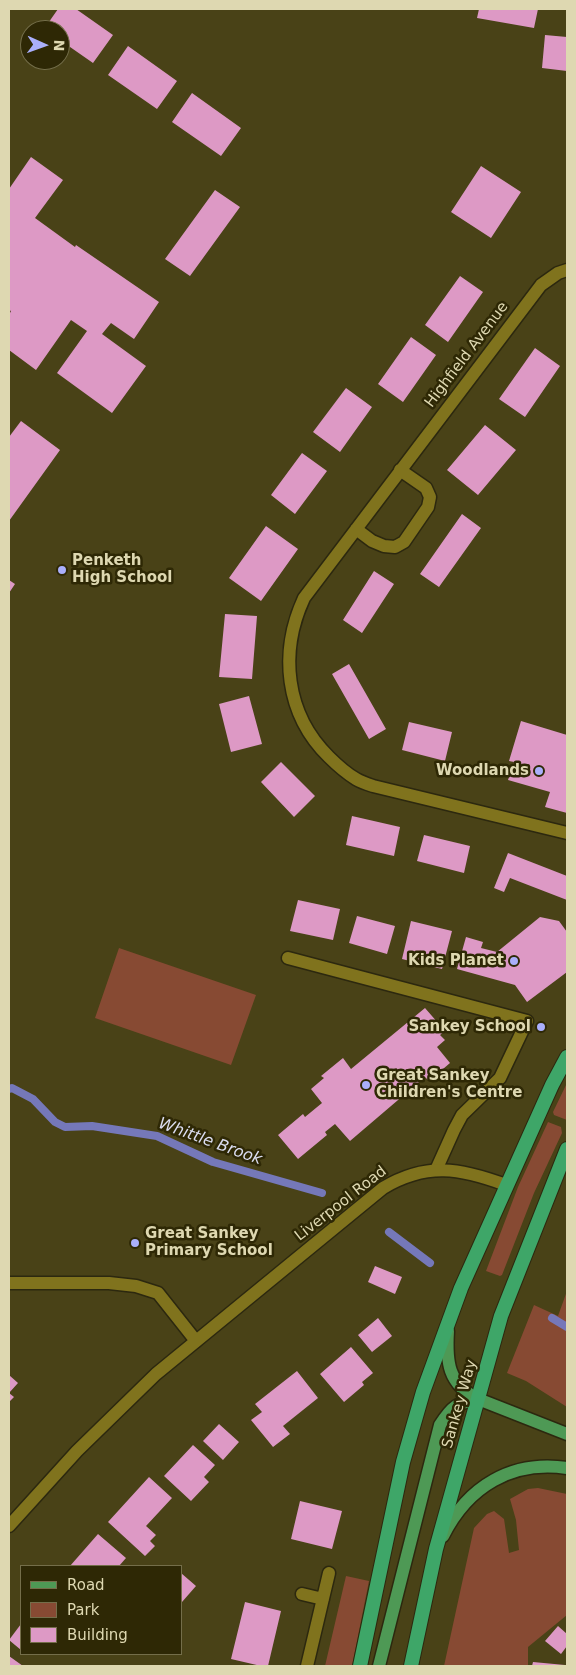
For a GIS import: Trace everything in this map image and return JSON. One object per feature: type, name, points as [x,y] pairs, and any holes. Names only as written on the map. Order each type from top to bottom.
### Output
[{"type":"highway","points":[[360,1666],[403,1462],[423,1392],[461,1288],[506,1185],[567,1057]]},
{"type":"highway","name":"Sankey Way","points":[[411,1666],[436,1549],[501,1316],[565,1153]]},
{"type":"main road","points":[[448,1326],[446,1350],[449,1368],[456,1382],[466,1393],[567,1434]]},
{"type":"main road","points":[[379,1666],[440,1424],[448,1411],[460,1402],[478,1399]]},
{"type":"main road","points":[[436,1549],[450,1522],[465,1502],[479,1489],[527,1467],[567,1468]]},
{"type":"street","name":"Highfield Avenue","points":[[567,270],[558,272],[541,284],[304,598],[290,636],[288,655],[290,684],[301,718],[321,750],[355,778],[373,786],[567,833]]},
{"type":"street","points":[[356,529],[372,541],[384,546],[395,547],[404,542],[428,507],[430,497],[426,488],[400,470]]},
{"type":"street","points":[[288,958],[526,1021],[500,1078],[462,1115],[436,1170]]},
{"type":"street","name":"Liverpool Road","points":[[9,1526],[77,1451],[156,1374],[383,1188],[417,1172],[436,1170],[468,1173],[486,1177],[506,1185]]},
{"type":"street","points":[[9,1283],[109,1283],[136,1286],[158,1293],[196,1340]]},
{"type":"street","points":[[307,1666],[322,1599],[330,1573]]},
{"type":"street","points":[[302,1594],[322,1599]]},
{"type":"green space","points":[[119,948],[256,995],[231,1065],[95,1018]]},
{"type":"green space","points":[[567,1083],[567,1120],[554,1115],[553,1112]]},
{"type":"green space","points":[[548,1122],[561,1127],[562,1133],[534,1193],[502,1275],[486,1271],[518,1187]]},
{"type":"green space","points":[[567,1291],[567,1407],[526,1381],[507,1373],[534,1305],[558,1316]]},
{"type":"green space","points":[[538,1488],[567,1494],[567,1615],[528,1647],[528,1666],[444,1666],[474,1528],[487,1514],[494,1511],[504,1519],[509,1553],[519,1550],[516,1520],[510,1499],[528,1489]]},
{"type":"green space","points":[[346,1576],[369,1581],[352,1666],[325,1666]]},
{"type":"building","points":[[58,9],[76,9],[113,35],[93,63],[70,47],[70,20],[50,20]]},
{"type":"building","points":[[479,9],[538,9],[534,28],[477,18]]},
{"type":"building","points":[[545,35],[567,37],[567,71],[542,68]]},
{"type":"building","points":[[128,46],[177,81],[157,109],[108,75]]},
{"type":"building","points":[[192,93],[241,128],[221,156],[172,122]]},
{"type":"building","points":[[31,157],[63,180],[35,218],[75,247],[76,245],[159,302],[134,339],[111,323],[102,334],[146,366],[112,413],[57,373],[87,331],[71,320],[36,370],[9,350],[9,315],[11,311],[9,310],[9,189]]},
{"type":"building","points":[[481,166],[521,192],[491,238],[451,212]]},
{"type":"building","points":[[215,190],[240,207],[190,276],[165,259]]},
{"type":"building","points":[[460,276],[483,292],[448,342],[425,325]]},
{"type":"building","points":[[411,337],[436,355],[403,402],[378,384]]},
{"type":"building","points":[[535,348],[560,366],[525,417],[499,399]]},
{"type":"building","points":[[346,388],[372,407],[340,452],[313,432]]},
{"type":"building","points":[[21,421],[60,450],[9,521],[9,437]]},
{"type":"building","points":[[485,425],[516,450],[478,495],[447,470]]},
{"type":"building","points":[[302,453],[327,471],[295,514],[271,495]]},
{"type":"building","points":[[462,514],[481,528],[439,587],[420,574]]},
{"type":"building","points":[[266,526],[298,549],[261,601],[229,578]]},
{"type":"building","points":[[374,571],[394,584],[362,633],[343,620]]},
{"type":"building","points":[[9,580],[15,584],[9,593]]},
{"type":"building","points":[[225,614],[257,616],[252,679],[219,677]]},
{"type":"building","points":[[349,664],[386,729],[369,739],[332,674]]},
{"type":"building","points":[[249,696],[262,744],[231,752],[219,704]]},
{"type":"building","name":"Woodlands","points":[[521,721],[567,735],[567,813],[545,807],[550,792],[508,780],[514,762],[509,761]]},
{"type":"building","points":[[409,722],[452,732],[445,761],[402,750]]},
{"type":"building","points":[[281,762],[315,796],[294,817],[261,782]]},
{"type":"building","points":[[352,816],[400,827],[394,856],[346,845]]},
{"type":"building","points":[[424,835],[470,846],[464,873],[417,861]]},
{"type":"building","points":[[508,853],[567,876],[567,900],[510,878],[504,892],[494,888]]},
{"type":"building","points":[[298,900],[340,909],[333,940],[290,931]]},
{"type":"building","points":[[357,916],[395,926],[387,954],[349,943]]},
{"type":"building","name":"Kids Planet","points":[[540,917],[559,921],[567,932],[567,972],[527,1002],[515,985],[457,969],[466,937],[483,942],[481,948],[497,952]]},
{"type":"building","points":[[411,921],[452,931],[442,969],[402,959]]},
{"type":"building","name":"Great Sankey Children's Centre","points":[[425,1008],[445,1031],[440,1035],[445,1040],[437,1047],[450,1063],[429,1081],[425,1077],[350,1141],[335,1124],[325,1132],[327,1135],[298,1159],[278,1135],[303,1114],[305,1117],[322,1103],[311,1089],[324,1078],[321,1076],[343,1058],[351,1069]]},
{"type":"building","points":[[375,1266],[402,1277],[395,1294],[368,1282]]},
{"type":"building","points":[[378,1318],[392,1336],[372,1352],[358,1335]]},
{"type":"building","points":[[351,1347],[373,1373],[362,1382],[364,1385],[344,1402],[320,1374]]},
{"type":"building","points":[[297,1371],[318,1398],[283,1426],[290,1434],[273,1447],[251,1420],[262,1412],[255,1404]]},
{"type":"building","points":[[9,1375],[18,1383],[9,1393]]},
{"type":"building","points":[[9,1393],[14,1397],[9,1402]]},
{"type":"building","points":[[219,1424],[239,1442],[223,1460],[203,1441]]},
{"type":"building","points":[[193,1445],[215,1465],[204,1477],[209,1482],[191,1501],[164,1476]]},
{"type":"building","points":[[149,1477],[172,1498],[146,1526],[156,1535],[150,1541],[155,1546],[145,1556],[108,1522]]},
{"type":"building","points":[[300,1501],[342,1511],[332,1549],[291,1539]]},
{"type":"building","points":[[98,1534],[126,1558],[120,1565],[71,1565]]},
{"type":"building","points":[[182,1574],[196,1586],[182,1602]]},
{"type":"building","points":[[245,1602],[281,1611],[268,1666],[231,1659]]},
{"type":"building","points":[[20,1625],[20,1649],[9,1640]]},
{"type":"building","points":[[558,1626],[567,1634],[567,1646],[561,1654],[545,1641]]},
{"type":"building","points":[[9,1656],[23,1666],[9,1666]]},
{"type":"building","points":[[533,1662],[565,1665],[565,1666],[532,1666]]},
{"type":"waterway","name":"Whittle Brook","points":[[9,1089],[12,1088],[33,1099],[55,1122],[65,1127],[92,1126],[157,1136],[213,1162],[322,1193]]},
{"type":"waterway","name":"Whittle Brook","points":[[389,1232],[430,1263]]},
{"type":"waterway","name":"Whittle Brook","points":[[552,1318],[567,1327]]},
{"type":"place","name":"Penketh High School","points":[[62,570]]},
{"type":"place","name":"Woodlands","points":[[539,771]]},
{"type":"place","name":"Kids Planet","points":[[514,961]]},
{"type":"place","name":"Sankey School","points":[[541,1027]]},
{"type":"place","name":"Great Sankey Children's Centre","points":[[366,1085]]},
{"type":"place","name":"Great Sankey Primary School","points":[[135,1243]]}]
